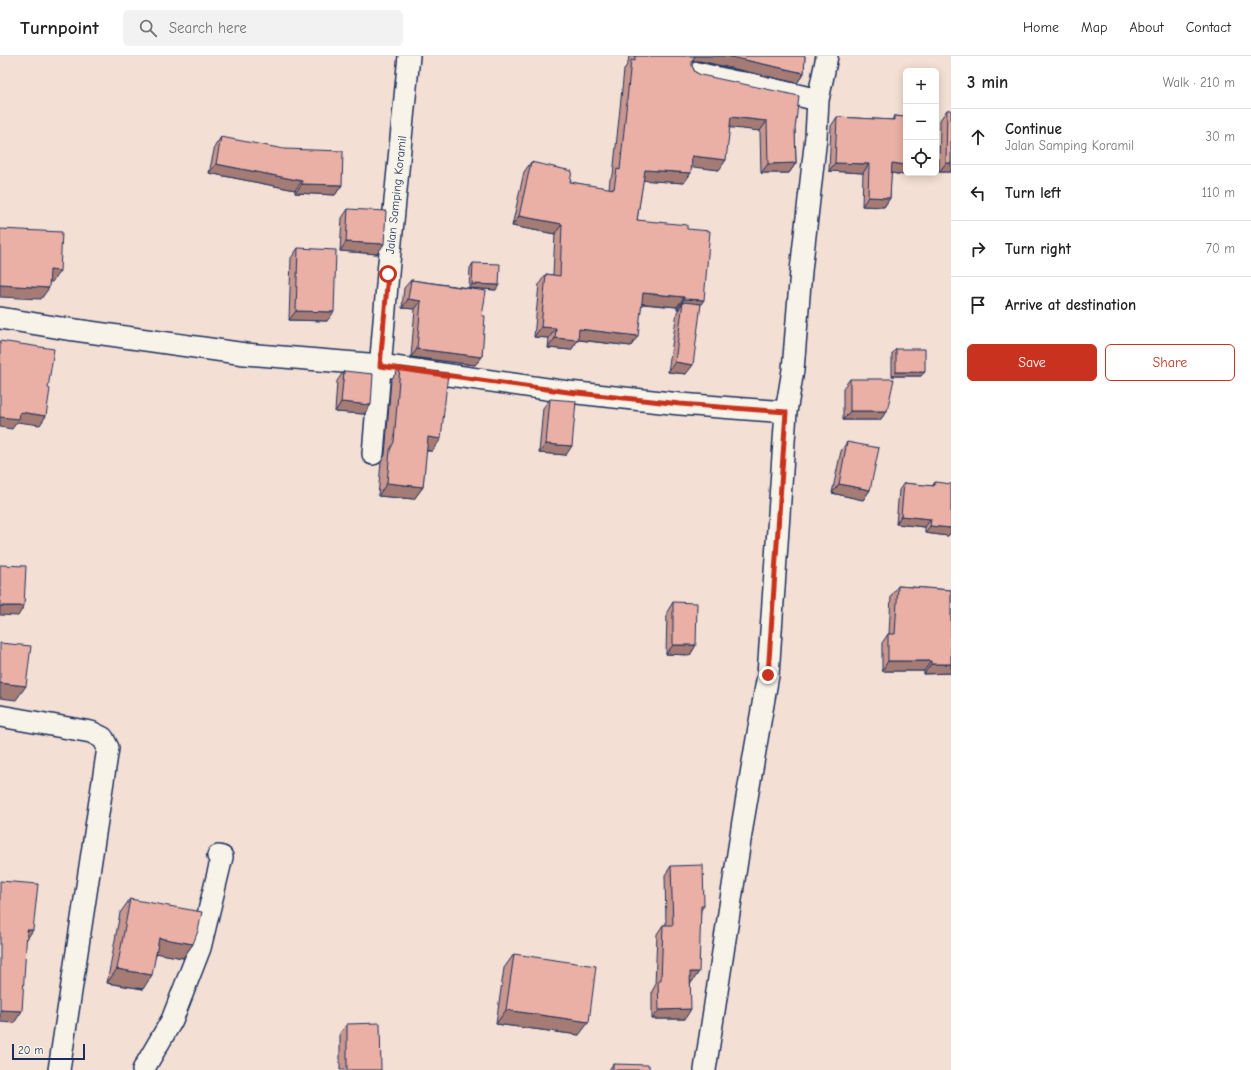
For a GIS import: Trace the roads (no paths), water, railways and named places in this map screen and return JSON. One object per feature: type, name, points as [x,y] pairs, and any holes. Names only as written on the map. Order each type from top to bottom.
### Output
[{"type":"street","name":"Jalan Samping Koramil","points":[[373,454],[409,56]]},
{"type":"street","points":[[705,1070],[742,821],[768,675],[786,412],[793,370],[801,271],[816,137],[818,100],[827,56]]},
{"type":"street","points":[[697,73],[818,100]]},
{"type":"street","points":[[0,318],[245,354],[380,366],[568,392],[680,404],[786,412]]},
{"type":"street","points":[[0,716],[91,732],[103,738],[108,748],[59,1070]]},
{"type":"street","points":[[143,1070],[172,1020],[200,948],[222,857],[218,856]]}]
